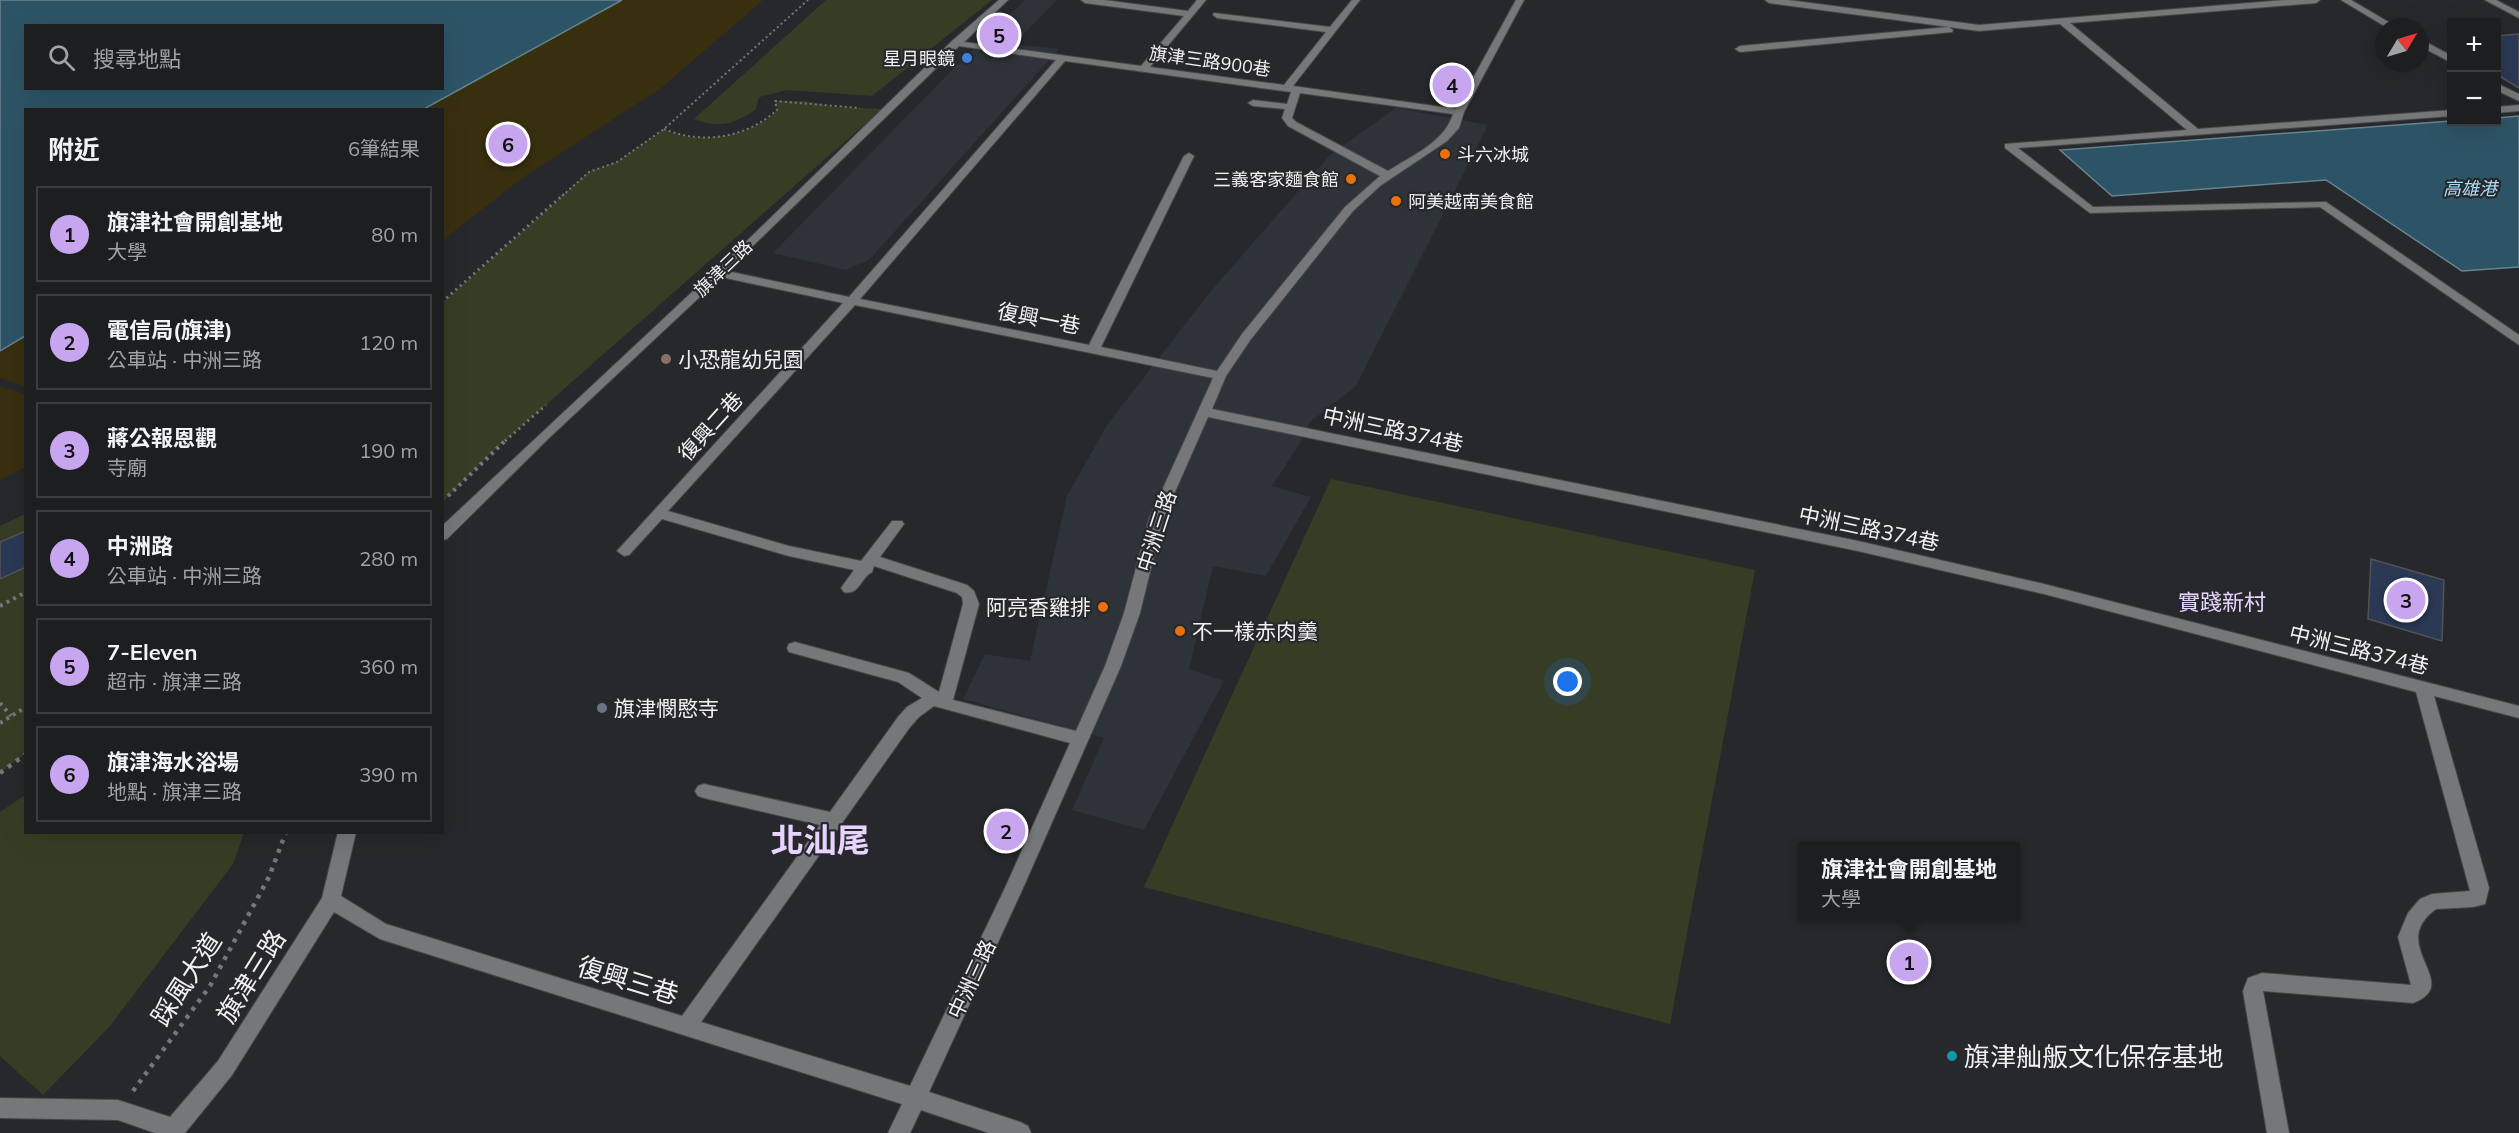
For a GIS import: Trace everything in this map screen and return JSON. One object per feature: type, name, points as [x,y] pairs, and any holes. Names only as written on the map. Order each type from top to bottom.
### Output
[{"type":"street","name":"旗津三路","points":[[444,533],[519,458],[719,273],[955,43],[1004,0]]},
{"type":"street","points":[[1085,0],[1190,14]]},
{"type":"street","points":[[1144,68],[1202,0]]},
{"type":"street","points":[[1356,0],[1291,90],[1291,107],[1287,118],[1292,124],[1388,176]]},
{"type":"street","name":"中洲三路","points":[[899,1133],[1014,888],[1113,666],[1132,613],[1156,519],[1220,376],[1246,337],[1349,209],[1388,176],[1443,139],[1454,128],[1459,112],[1520,0]]},
{"type":"street","points":[[1769,0],[1979,28]]},
{"type":"street","points":[[1740,49],[2316,0]]},
{"type":"street","points":[[2345,0],[2377,18]]},
{"type":"street","points":[[2489,0],[2519,15]]},
{"type":"street","points":[[1217,15],[1333,30]]},
{"type":"street","points":[[2062,21],[2196,132]]},
{"type":"street","name":"旗津三路900巷","points":[[955,43],[1459,112]]},
{"type":"street","points":[[2429,47],[2447,58]]},
{"type":"street","points":[[851,302],[1063,57]]},
{"type":"street","points":[[2501,89],[2519,99]]},
{"type":"street","points":[[1253,103],[1291,107]]},
{"type":"street","points":[[2501,110],[2519,108]]},
{"type":"street","points":[[2447,113],[2008,146],[2090,210],[2322,204],[2519,340]]},
{"type":"street","points":[[1094,348],[1189,156]]},
{"type":"street","name":"復興一巷","points":[[719,273],[851,302],[1094,348],[1220,376]]},
{"type":"street","name":"復興二巷","points":[[624,551],[851,302]]},
{"type":"street","name":"中洲三路374巷","points":[[1204,412],[1858,546],[2044,589],[2519,712]]},
{"type":"street","points":[[658,513],[789,551],[869,564],[962,589],[969,595],[971,604],[939,701],[913,712],[904,722],[686,1026]]},
{"type":"street","points":[[849,588],[897,524]]},
{"type":"street","points":[[795,648],[903,677],[939,701],[1081,739]]},
{"type":"street","points":[[2278,1133],[2253,991],[2255,984],[2262,982],[2413,994],[2422,988],[2422,978],[2406,940],[2408,928],[2423,908],[2432,902],[2469,901],[2478,898],[2480,888],[2423,687]]},
{"type":"street","points":[[704,791],[833,820]]},
{"type":"street","name":"旗津三路","points":[[172,1131],[225,1068],[331,900],[347,834]]},
{"type":"street","name":"復興三巷","points":[[331,900],[380,931],[1020,1133]]},
{"type":"street","points":[[0,1108],[118,1110],[172,1131]]},
{"type":"path","points":[[444,300],[589,172],[617,162],[664,129],[807,0]]},
{"type":"path","points":[[664,129],[673,134],[705,137],[742,130],[771,117],[777,110],[775,101],[804,101],[835,107],[870,108]]},
{"type":"path","points":[[0,606],[24,593]]},
{"type":"path","points":[[0,703],[11,716]]},
{"type":"path","points":[[0,723],[24,708]]},
{"type":"path","points":[[0,773],[24,755]]},
{"type":"path","name":"踩風大道","points":[[118,1110],[210,986],[269,877],[285,834]]},
{"type":"shaded area","points":[[1025,0],[1057,0],[1014,44],[1059,49],[870,259],[846,270],[773,253],[957,65]]},
{"type":"shaded area","points":[[1396,108],[1488,125],[1356,386],[1310,422],[1302,440],[1272,486],[1311,497],[1266,576],[1213,566],[1189,669],[1224,681],[1144,830],[1072,810],[1104,738],[963,699],[985,654],[1030,661],[1067,496],[1107,425],[1210,292],[1331,154]]},
{"type":"green space","points":[[826,0],[992,0],[872,96],[787,90],[759,97],[756,109],[733,121],[711,124],[694,119]]},
{"type":"green space","points":[[775,101],[804,101],[835,107],[882,109],[490,454],[444,501],[444,301],[589,172],[617,162],[664,129],[691,137],[723,136],[754,127],[777,110]]},
{"type":"green space","points":[[1331,479],[1755,570],[1670,1024],[1144,887]]},
{"type":"green space","points":[[24,514],[24,755],[0,773],[0,526]]},
{"type":"green space","points":[[24,796],[24,834],[244,834],[233,864],[109,1027],[43,1095],[0,1056],[0,812]]},
{"type":"sand","points":[[622,0],[763,0],[661,88],[521,179],[444,239],[444,108],[428,108]]},
{"type":"sand","points":[[24,337],[24,387],[0,378],[0,351]]},
{"type":"sand","points":[[0,386],[24,394],[24,468],[0,480]]},
{"type":"water","points":[[0,0],[622,0],[426,108],[24,108],[24,337],[0,351]]},
{"type":"water","name":"高雄港","points":[[2519,116],[2519,267],[2462,271],[2326,180],[2112,196],[2060,150],[2447,121],[2447,126],[2501,126],[2501,118]]},
{"type":"building","points":[[2519,34],[2519,88],[2501,77],[2501,36]]},
{"type":"building","points":[[24,532],[24,568],[0,579],[0,542]]},
{"type":"building","points":[[2371,559],[2444,580],[2442,641],[2368,619]]},
{"type":"place","name":"7-Eleven","points":[[999,35]]},
{"type":"place","name":"星月眼鏡","points":[[967,58]]},
{"type":"place","name":"中洲路","points":[[1452,85]]},
{"type":"place","name":"旗津海水浴場","points":[[508,144]]},
{"type":"place","name":"斗六冰城","points":[[1445,154]]},
{"type":"place","name":"三義客家麵食館","points":[[1351,179]]},
{"type":"place","name":"阿美越南美食館","points":[[1396,201]]},
{"type":"place","name":"小恐龍幼兒園","points":[[666,359]]},
{"type":"place","name":"蔣公報恩觀","points":[[2406,600]]},
{"type":"place","name":"阿亮香雞排","points":[[1103,607]]},
{"type":"place","name":"不一樣赤肉羹","points":[[1180,631]]},
{"type":"place","name":"旗津憫愍寺","points":[[602,708]]},
{"type":"place","name":"電信局(旗津)","points":[[1006,831]]},
{"type":"place","name":"旗津社會開創基地","points":[[1909,962]]},
{"type":"place","name":"旗津舢舨文化保存基地","points":[[1952,1056]]},
{"type":"district","name":"實踐新村","points":[[2222,602]]},
{"type":"district","name":"北汕尾","points":[[820,839]]}]
